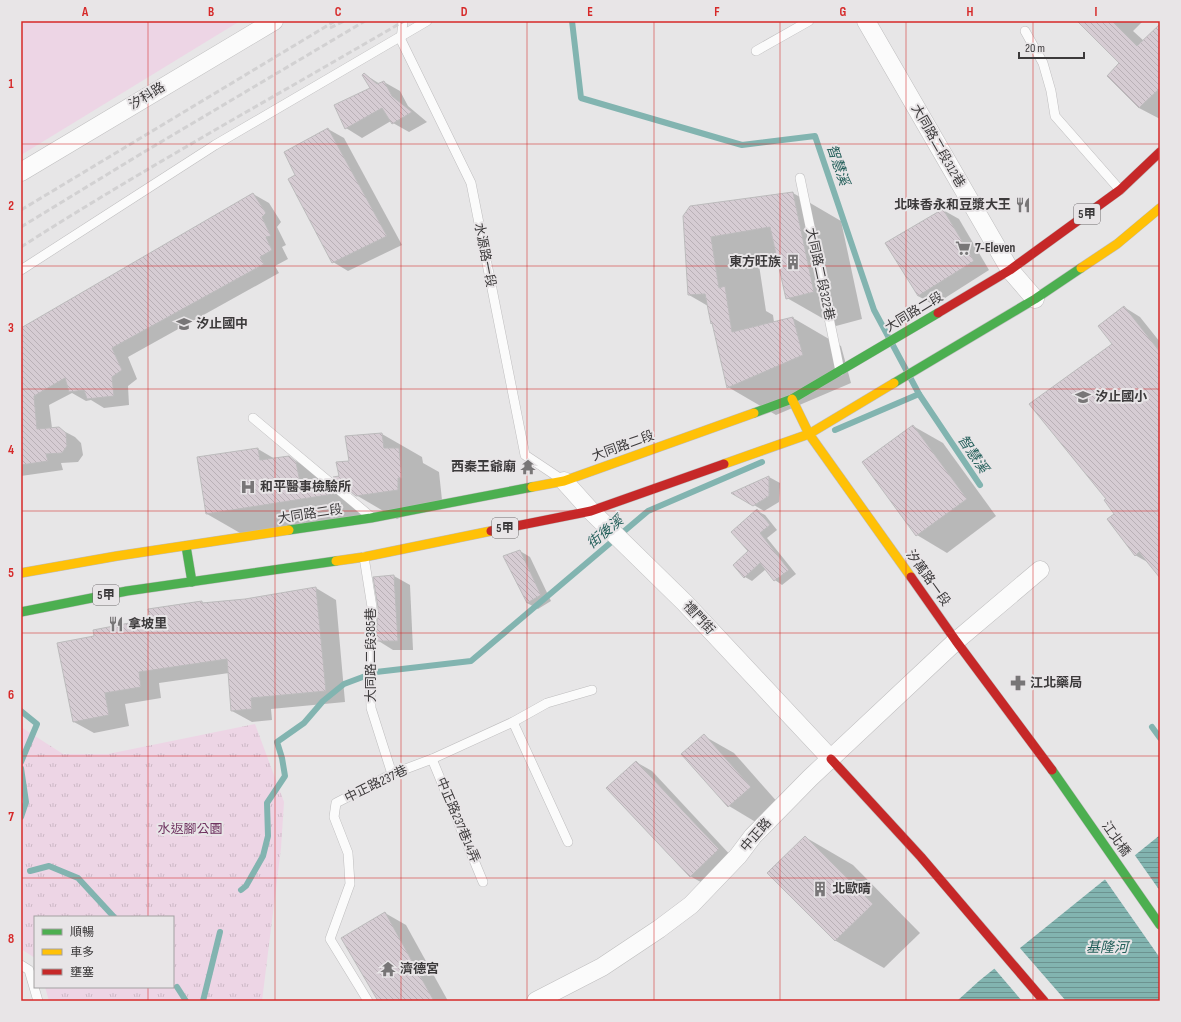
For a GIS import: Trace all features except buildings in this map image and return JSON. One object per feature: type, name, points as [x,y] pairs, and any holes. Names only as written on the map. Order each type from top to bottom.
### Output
[{"type":"main road","name":"大同路二段","points":[[21,573],[117,556],[371,518],[564,481],[792,399],[1010,270],[1120,190],[1160,152]]},
{"type":"main road","name":"5甲","points":[[21,612],[127,591],[364,557],[591,511],[809,434],[1035,299],[1117,244],[1160,208]]},
{"type":"main road","name":"汐萬路一段","points":[[792,399],[809,434],[818,447],[956,640],[1050,767]]},
{"type":"main road","points":[[186,546],[192,582]]},
{"type":"main road","points":[[831,758],[921,857],[1044,1001]]},
{"type":"main road","name":"江北橋","points":[[1050,767],[1160,925]]},
{"type":"street","name":"汐科路","points":[[21,172],[274,21]]},
{"type":"street","name":"大同路二段312巷","points":[[866,21],[1010,270],[1035,299]]},
{"type":"street","name":"禮門街","points":[[564,481],[591,511],[685,603],[831,758]]},
{"type":"street","name":"中正路","points":[[536,1001],[602,967],[659,929],[691,905],[738,856],[753,836],[810,778],[956,640],[1040,570]]},
{"type":"lane","name":"水源路一段","points":[[403,21],[401,40],[471,183],[525,455],[564,481]]},
{"type":"lane","points":[[21,270],[214,145],[426,21]]},
{"type":"lane","points":[[756,51],[809,21]]},
{"type":"lane","points":[[1025,31],[1043,63],[1051,91],[1055,116],[1120,190]]},
{"type":"lane","name":"大同路二段322巷","points":[[800,178],[840,370]]},
{"type":"lane","points":[[253,418],[371,518]]},
{"type":"lane","name":"大同路二段385巷","points":[[364,557],[372,607],[370,665],[371,708],[392,774]]},
{"type":"lane","name":"中正路237巷","points":[[368,1001],[330,939],[350,884],[348,853],[334,818],[336,803],[392,774],[432,759],[513,722],[547,703],[592,690]]},
{"type":"lane","points":[[513,722],[568,842]]},
{"type":"lane","name":"中正路237巷14弄","points":[[432,759],[483,882]]},
{"type":"lane","points":[[21,965],[28,970],[38,1001]]},
{"type":"green space","points":[[21,21],[240,21],[21,155]]},
{"type":"green space","name":"水返腳公園","points":[[255,724],[284,802],[281,848],[262,1001],[49,1001],[45,988],[174,988],[174,916],[34,916],[34,957],[21,949],[21,727],[63,754],[108,754]]},
{"type":"water","name":"基隆河","points":[[1160,835],[1160,1001],[957,1001],[979,981]]},
{"type":"pier","points":[[1134,854],[1160,891],[1160,958],[1104,878]]},
{"type":"pier","points":[[1019,947],[1066,1001],[1022,1001],[993,967]]},
{"type":"waterway","name":"智慧溪","points":[[572,21],[581,98],[742,145],[815,136],[874,310],[919,394],[980,485]]},
{"type":"waterway","name":"街後溪","points":[[835,430],[919,394]]},
{"type":"waterway","name":"街後溪","points":[[241,890],[246,886],[263,856],[268,836],[267,803],[285,776],[282,758],[277,742],[304,723],[323,701],[344,684],[376,672],[471,661],[648,511],[762,462]]},
{"type":"waterway","points":[[21,711],[37,724],[21,762]]},
{"type":"waterway","name":"智慧溪","points":[[1152,727],[1160,738]]},
{"type":"waterway","points":[[21,768],[26,802],[21,817]]},
{"type":"waterway","points":[[30,871],[49,866],[78,878],[113,916]]},
{"type":"waterway","points":[[203,1001],[220,932]]},
{"type":"waterway","points":[[177,987],[186,1001]]},
{"type":"railway","points":[[21,210],[335,21]]},
{"type":"railway","points":[[330,28],[344,21]]},
{"type":"railway","points":[[21,227],[365,21]]},
{"type":"railway","points":[[21,247],[163,160],[404,21]]},
{"type":"traffic: fast","points":[[894,383],[1035,299],[1081,268]]},
{"type":"traffic: fast","points":[[754,413],[792,399],[938,313]]},
{"type":"traffic: fast","points":[[289,530],[371,518],[532,487]]},
{"type":"traffic: fast","points":[[186,546],[192,582]]},
{"type":"traffic: fast","points":[[21,612],[127,591],[336,561]]},
{"type":"traffic: fast","points":[[1052,770],[1160,925]]},
{"type":"traffic: slow","points":[[1081,268],[1117,244],[1160,208]]},
{"type":"traffic: slow","points":[[724,464],[809,434],[894,383]]},
{"type":"traffic: slow","points":[[792,399],[809,434],[911,577]]},
{"type":"traffic: slow","points":[[532,487],[564,481],[754,413]]},
{"type":"traffic: slow","points":[[21,573],[117,556],[289,530]]},
{"type":"traffic: slow","points":[[336,561],[364,557],[491,531]]},
{"type":"traffic: jam","points":[[938,313],[1010,270],[1120,190],[1160,152]]},
{"type":"traffic: jam","points":[[491,531],[591,511],[724,464]]},
{"type":"traffic: jam","points":[[911,577],[956,641],[1052,770]]},
{"type":"traffic: jam","points":[[831,759],[921,857],[1044,1001]]},
{"type":"place","name":"北味香永和豆漿大王","points":[[1023,205]]},
{"type":"place","name":"7-Eleven","points":[[963,248]]},
{"type":"place","name":"東方旺族","points":[[793,262]]},
{"type":"place","name":"汐止國中","points":[[184,324]]},
{"type":"place","name":"汐止國小","points":[[1083,397]]},
{"type":"place","name":"西秦王爺廟","points":[[528,467]]},
{"type":"place","name":"和平醫事檢驗所","points":[[248,487]]},
{"type":"place","name":"拿坡里","points":[[116,624]]},
{"type":"place","name":"江北藥局","points":[[1018,683]]},
{"type":"place","name":"北歐晴","points":[[820,889]]},
{"type":"place","name":"濟德宮","points":[[388,969]]}]
